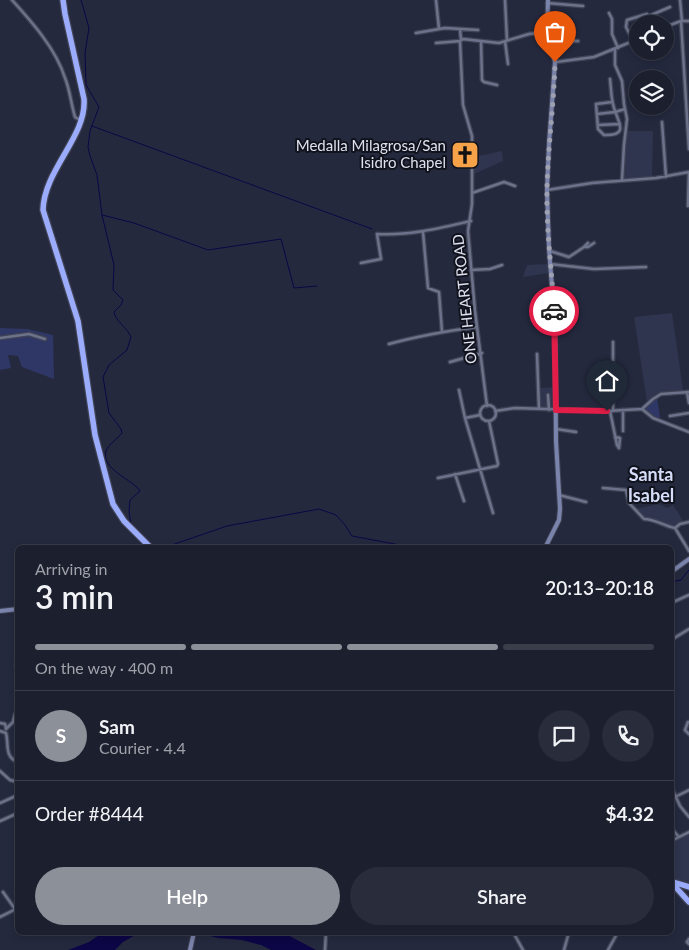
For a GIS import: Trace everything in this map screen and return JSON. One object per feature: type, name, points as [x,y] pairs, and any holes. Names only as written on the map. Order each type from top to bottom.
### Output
[{"type":"highway","points":[[63,0],[64,14],[84,99],[84,111],[81,121],[53,174],[43,210],[78,321],[95,435],[113,504],[124,520],[149,545]]},
{"type":"highway","points":[[684,888],[689,902]]},
{"type":"street","points":[[12,0],[25,13],[52,50],[66,78],[75,116],[81,121]]},
{"type":"street","points":[[436,0],[439,29]]},
{"type":"street","points":[[505,0],[508,64]]},
{"type":"street","points":[[680,0],[689,149]]},
{"type":"street","points":[[546,545],[559,520],[555,325],[549,250],[547,190],[555,62],[548,32],[548,2],[583,6]]},
{"type":"street","points":[[651,15],[670,7]]},
{"type":"street","points":[[609,13],[612,19],[612,34],[616,49],[614,66],[622,81],[628,125],[624,145],[622,181]]},
{"type":"street","points":[[629,20],[626,21],[626,27],[629,33]]},
{"type":"street","points":[[674,24],[689,21]]},
{"type":"street","points":[[416,33],[439,29],[478,30]]},
{"type":"street","name":"ONE HEART ROAD","points":[[460,29],[463,105],[472,136],[471,221],[468,231],[487,406]]},
{"type":"street","points":[[436,43],[481,41],[499,43],[534,33],[548,32]]},
{"type":"street","points":[[481,41],[482,80],[497,85]]},
{"type":"street","points":[[551,47],[570,41],[578,41]]},
{"type":"street","points":[[555,62],[585,60],[629,43]]},
{"type":"street","points":[[610,79],[612,102],[620,124],[618,133],[615,135],[604,135],[598,128],[596,104],[612,102]]},
{"type":"street","points":[[597,114],[625,109]]},
{"type":"street","points":[[662,122],[666,177]]},
{"type":"street","points":[[598,125],[620,124]]},
{"type":"street","points":[[547,190],[574,185],[666,177],[689,172],[688,206]]},
{"type":"street","points":[[472,193],[504,182],[515,186]]},
{"type":"street","points":[[361,263],[381,259],[377,234],[396,235],[423,232],[471,221]]},
{"type":"street","points":[[423,232],[428,288],[439,292],[442,332]]},
{"type":"street","points":[[549,250],[569,257],[588,243]]},
{"type":"street","points":[[584,247],[594,243]]},
{"type":"street","points":[[550,264],[594,269],[646,268]]},
{"type":"street","points":[[472,270],[502,266]]},
{"type":"street","points":[[389,344],[414,337],[477,326]]},
{"type":"street","points":[[0,338],[29,334],[45,339]]},
{"type":"street","points":[[613,342],[614,411]]},
{"type":"street","points":[[450,362],[482,353]]},
{"type":"street","points":[[537,354],[538,409]]},
{"type":"street","points":[[605,376],[608,411],[615,437]]},
{"type":"street","points":[[458,390],[493,513]]},
{"type":"street","points":[[489,421],[484,420],[480,415],[481,409],[487,406],[495,411],[515,408],[614,411],[642,409],[661,394],[688,392],[689,402]]},
{"type":"street","points":[[548,395],[549,410]]},
{"type":"street","points":[[642,409],[653,418],[688,431]]},
{"type":"street","points":[[623,410],[623,432]]},
{"type":"street","points":[[489,421],[494,417],[495,411]]},
{"type":"street","points":[[670,416],[689,413]]},
{"type":"street","points":[[465,418],[480,415]]},
{"type":"street","points":[[438,478],[496,467],[498,464],[489,421]]},
{"type":"street","points":[[556,429],[576,432]]},
{"type":"street","points":[[455,474],[464,501]]},
{"type":"street","points":[[603,488],[626,490],[630,503],[644,519],[653,519],[675,528],[689,551]]},
{"type":"street","points":[[559,495],[586,502]]},
{"type":"street","points":[[675,528],[680,524],[689,522]]},
{"type":"street","points":[[674,570],[689,559]]},
{"type":"street","points":[[674,602],[689,595]]},
{"type":"street","points":[[0,611],[15,609]]},
{"type":"street","points":[[674,638],[689,629]]},
{"type":"street","points":[[2,730],[13,722],[15,714]]},
{"type":"street","points":[[688,722],[685,730],[689,734]]},
{"type":"street","points":[[0,723],[5,724],[2,730]]},
{"type":"street","points":[[2,730],[7,735],[7,752],[15,761]]},
{"type":"street","points":[[0,773],[15,781]]},
{"type":"street","points":[[677,797],[689,790]]},
{"type":"street","points":[[674,792],[680,806],[689,816]]},
{"type":"street","points":[[0,803],[15,796]]},
{"type":"street","points":[[0,821],[15,814]]},
{"type":"street","points":[[674,831],[679,837]]},
{"type":"street","points":[[674,840],[689,832]]},
{"type":"street","points":[[3,892],[15,907]]},
{"type":"street","points":[[0,917],[15,909]]},
{"type":"street","points":[[190,950],[193,935]]},
{"type":"street","points":[[325,950],[326,935]]},
{"type":"street","points":[[515,935],[523,950]]},
{"type":"street","points":[[564,950],[568,935]]},
{"type":"street","points":[[608,950],[616,935]]},
{"type":"street","points":[[689,939],[687,942],[689,944]]},
{"type":"shaded area","points":[[627,131],[653,131],[652,178],[623,179]]},
{"type":"shaded area","points":[[502,151],[503,161],[474,174],[474,157]]},
{"type":"shaded area","points":[[548,264],[549,273],[523,277],[527,265]]},
{"type":"shaded area","points":[[672,313],[683,390],[662,393],[647,402],[634,317]]},
{"type":"shaded area","points":[[0,328],[27,329],[53,335],[54,379],[22,367],[18,356],[8,355],[11,368],[0,370]]},
{"type":"shaded area","points":[[556,387],[554,409],[541,409],[541,388]]},
{"type":"shaded area","points":[[657,398],[659,418],[652,416],[644,409]]},
{"type":"shaded area","points":[[659,504],[667,508],[673,505],[684,522],[674,527],[664,525],[653,519],[644,519],[635,509]]},
{"type":"shaded area","points":[[689,833],[689,886],[674,880],[674,841]]},
{"type":"shaded area","points":[[99,935],[135,935],[123,942],[115,950],[68,950],[89,942]]},
{"type":"shaded area","points":[[207,935],[288,935],[316,950],[271,950],[242,940]]},
{"type":"waterway","points":[[81,0],[89,28],[85,53],[86,85],[99,107],[90,131],[88,147],[97,175],[102,215],[114,265],[113,290],[123,300],[114,312],[131,337],[127,350],[109,365],[103,377],[109,413],[122,433],[107,449],[106,457],[113,469],[140,491],[130,500],[131,524]]},
{"type":"waterway","points":[[92,126],[372,229]]},
{"type":"waterway","points":[[102,215],[134,223],[208,250],[281,239],[294,288],[317,286]]},
{"type":"waterway","points":[[172,545],[227,526],[319,509],[336,515],[352,536],[400,545]]},
{"type":"waterway","points":[[135,536],[142,545]]},
{"type":"waterway","points":[[674,581],[681,580],[689,570]]},
{"type":"way so far","points":[[554,311],[548,249],[547,190],[555,62]]},
{"type":"place","name":"Medalla Milagrosa/San Isidro Chapel","points":[[465,155]]},
{"type":"district","name":"Santa Isabel","points":[[651,485]]},
{"type":"route","points":[[554,311],[556,410],[607,411]]}]
